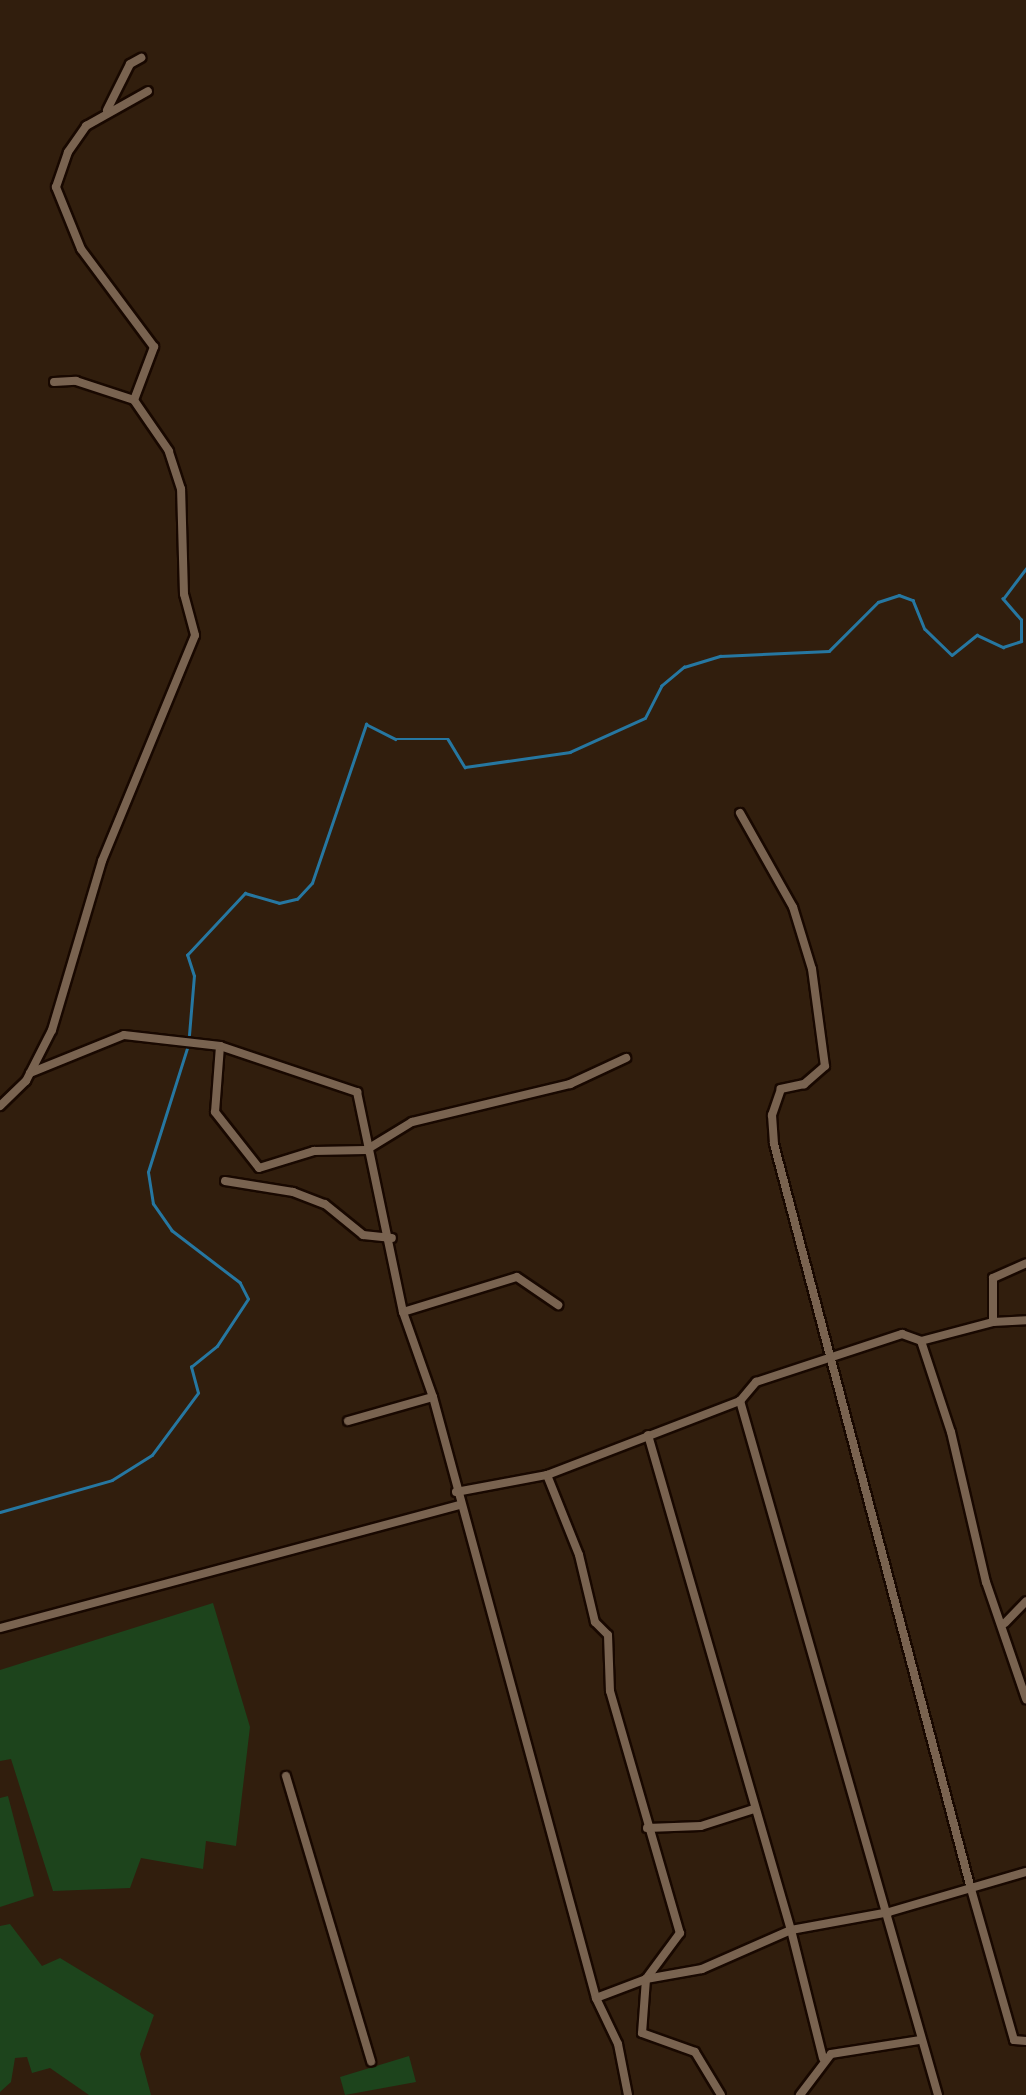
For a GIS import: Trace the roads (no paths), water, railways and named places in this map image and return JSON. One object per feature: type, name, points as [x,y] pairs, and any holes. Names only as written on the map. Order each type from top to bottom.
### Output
[{"type":"street","points":[[134,400],[154,347],[81,250],[56,186],[68,152],[106,110],[130,64],[141,58]]},
{"type":"street","points":[[106,110],[148,91]]},
{"type":"street","points":[[0,1106],[30,1073],[52,1030],[131,780],[195,635],[184,594],[182,489],[169,451],[134,400],[76,382],[54,382]]},
{"type":"street","points":[[740,812],[793,907],[812,968],[824,1066],[804,1084],[782,1089],[772,1115],[827,1362],[1014,2040],[1026,2041]]},
{"type":"street","points":[[30,1073],[124,1035],[220,1046],[358,1092],[366,1150],[392,1238],[403,1312],[433,1397],[459,1505],[596,1998],[618,2044],[628,2095]]},
{"type":"street","points":[[220,1046],[215,1112],[259,1168],[314,1151],[366,1150],[412,1122],[570,1084],[626,1058]]},
{"type":"street","points":[[225,1182],[293,1192],[325,1204],[363,1236],[392,1238]]},
{"type":"street","points":[[993,1322],[994,1278],[1026,1263]]},
{"type":"street","points":[[403,1312],[518,1277],[558,1305]]},
{"type":"street","points":[[456,1492],[547,1475],[740,1402],[756,1382],[827,1362],[902,1334],[921,1341],[993,1322],[1026,1320]]},
{"type":"street","points":[[921,1341],[951,1432],[986,1582],[1005,1624],[1026,1699]]},
{"type":"street","points":[[348,1422],[433,1397]]},
{"type":"street","points":[[740,1402],[889,1912],[920,2040],[938,2095]]},
{"type":"street","points":[[648,1435],[791,1930],[823,2058],[800,2095]]},
{"type":"street","points":[[547,1475],[579,1556],[595,1622],[608,1636],[610,1690],[680,1932],[646,1979],[642,2033],[695,2052],[721,2095]]},
{"type":"street","points":[[0,1628],[459,1505]]},
{"type":"street","points":[[1005,1624],[1026,1601]]},
{"type":"street","points":[[286,1776],[371,2062]]},
{"type":"street","points":[[647,1828],[700,1826],[754,1809]]},
{"type":"street","points":[[596,1998],[646,1979],[702,1969],[791,1930],[889,1912],[1026,1872]]},
{"type":"street","points":[[823,2058],[920,2040]]},
{"type":"waterway","points":[[189,1035],[194,976],[187,955],[245,893],[279,903],[297,899],[312,883],[366,724],[395,739],[448,739],[465,767],[570,752],[645,718],[661,686],[684,667],[720,656],[829,651],[878,602],[899,595],[913,600],[925,629],[952,655],[977,635],[1003,647],[1021,641],[1021,620],[1003,599],[1026,569]]},
{"type":"waterway","points":[[0,1512],[112,1480],[152,1455],[198,1393],[191,1367],[217,1346],[248,1299],[240,1283],[172,1231],[153,1204],[148,1172],[187,1048]]}]
